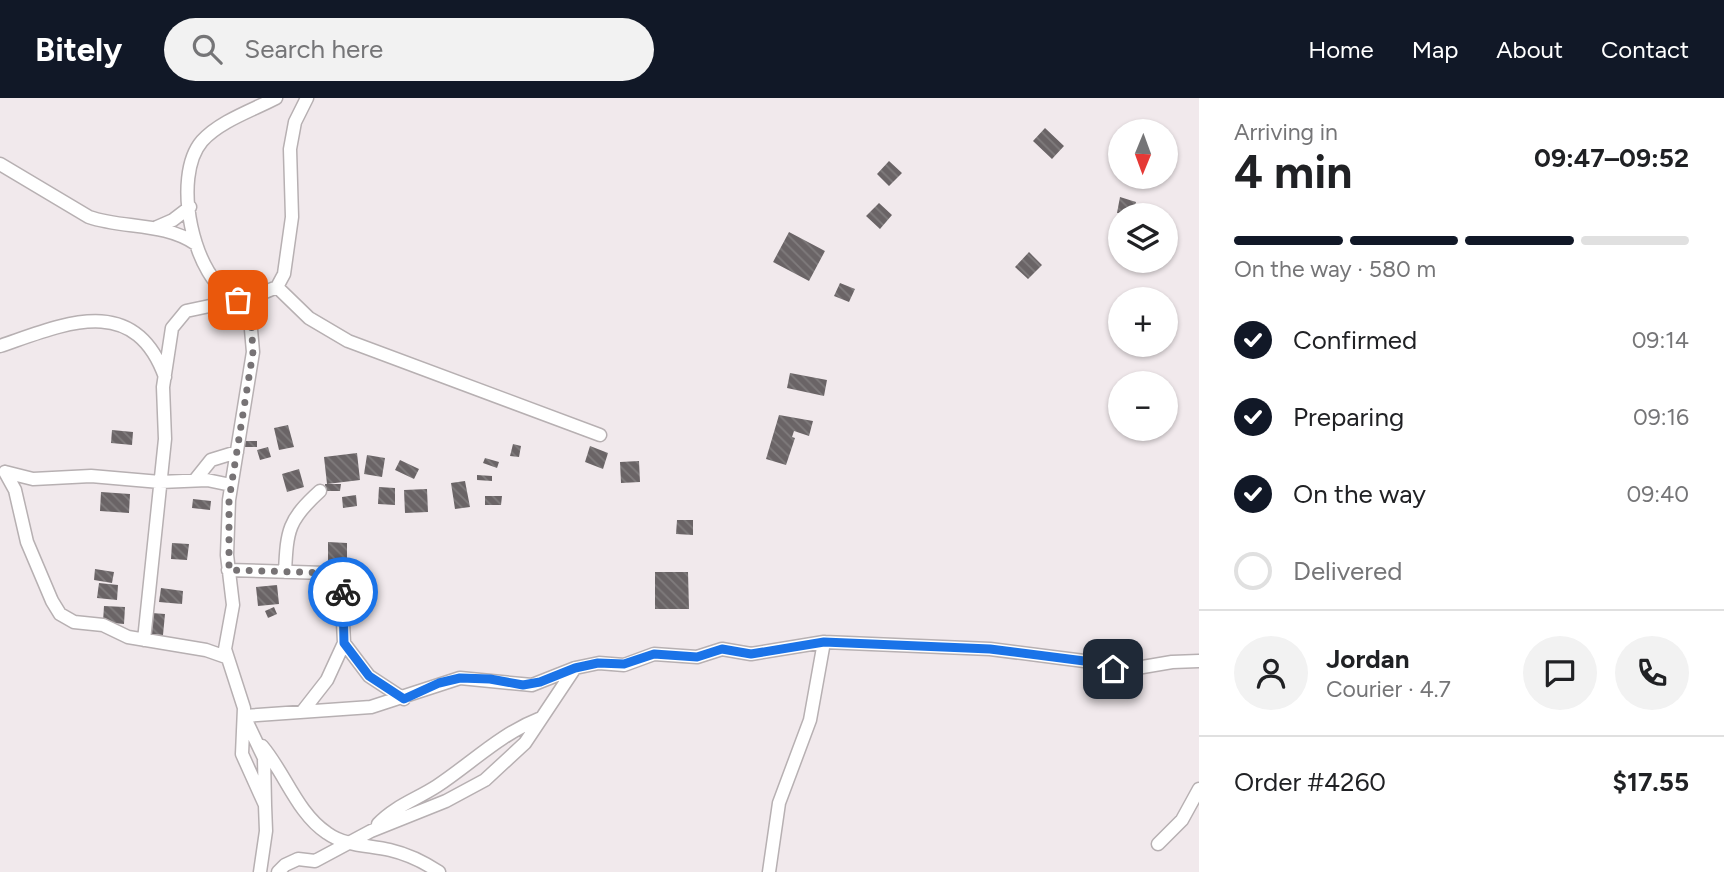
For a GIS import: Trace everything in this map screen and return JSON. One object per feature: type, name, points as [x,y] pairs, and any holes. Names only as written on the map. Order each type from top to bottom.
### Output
[{"type":"street","points":[[244,301],[216,286],[195,244],[190,207],[189,167],[201,142],[222,126],[276,98]]},
{"type":"street","points":[[144,640],[166,429],[163,398],[172,328],[179,315],[198,306],[244,301],[276,287],[284,274],[292,217],[289,163],[292,135],[307,98]]},
{"type":"street","points":[[0,164],[89,217],[103,222],[176,233],[195,244]]},
{"type":"street","points":[[153,228],[173,220],[190,207]]},
{"type":"street","points":[[276,287],[309,318],[348,341],[600,435]]},
{"type":"street","points":[[244,301],[253,352],[231,485],[229,570],[233,605],[225,641],[226,657],[243,701],[242,754],[265,805]]},
{"type":"street","points":[[0,346],[52,327],[81,320],[97,320],[120,326],[140,339],[156,356],[165,377]]},
{"type":"street","points":[[195,480],[211,460],[236,452]]},
{"type":"street","points":[[3,471],[33,479],[91,476],[160,482],[195,480],[231,485]]},
{"type":"street","points":[[3,471],[15,490],[27,542],[55,608],[74,622],[103,625],[128,637],[206,650],[226,657]]},
{"type":"street","points":[[285,572],[290,525],[298,511],[320,491]]},
{"type":"street","points":[[229,570],[331,573],[341,580],[344,643],[327,680],[302,712]]},
{"type":"street","points":[[244,716],[359,709],[404,699],[450,680],[480,678],[523,685],[540,682],[575,668],[598,663],[624,664],[654,654],[697,657],[722,649],[751,654],[824,642],[990,649],[1092,662],[1125,670],[1171,662],[1199,661]]},
{"type":"street","points":[[769,872],[779,803],[810,720],[824,642]]},
{"type":"street","points":[[344,643],[369,676],[404,699]]},
{"type":"street","points":[[278,872],[291,862],[315,861],[371,831],[446,801],[485,780],[517,752],[575,668]]},
{"type":"street","points":[[244,716],[260,743],[277,763],[308,817],[327,834],[350,843],[407,855],[439,872]]},
{"type":"street","points":[[371,831],[388,814],[435,788],[491,743],[541,718]]},
{"type":"street","points":[[260,743],[267,774],[266,831],[260,872]]},
{"type":"street","points":[[1158,844],[1182,820],[1199,789]]},
{"type":"building","points":[[1045,128],[1064,146],[1052,159],[1033,141]]},
{"type":"building","points":[[889,161],[902,173],[889,186],[877,174]]},
{"type":"building","points":[[1120,197],[1136,202],[1136,203],[1119,203]]},
{"type":"building","points":[[879,203],[892,215],[880,229],[866,216]]},
{"type":"building","points":[[789,232],[825,251],[809,281],[773,262]]},
{"type":"building","points":[[1029,252],[1042,265],[1028,279],[1015,267]]},
{"type":"building","points":[[840,283],[855,289],[849,302],[834,296]]},
{"type":"building","points":[[790,373],[827,380],[824,396],[787,388]]},
{"type":"building","points":[[779,415],[813,421],[809,436],[794,431],[792,437],[795,438],[786,465],[766,459]]},
{"type":"building","points":[[288,425],[294,447],[279,450],[274,428]]},
{"type":"building","points":[[112,430],[133,432],[132,445],[111,443]]},
{"type":"building","points":[[242,441],[257,441],[257,447],[242,447]]},
{"type":"building","points":[[513,444],[521,446],[519,457],[510,456]]},
{"type":"building","points":[[590,446],[608,453],[603,469],[585,462]]},
{"type":"building","points":[[268,447],[271,457],[260,460],[257,450]]},
{"type":"building","points":[[357,453],[360,480],[327,484],[324,457]]},
{"type":"building","points":[[367,455],[385,458],[382,477],[364,474]]},
{"type":"building","points":[[485,458],[499,462],[497,468],[483,463]]},
{"type":"building","points":[[400,460],[419,469],[414,479],[395,470]]},
{"type":"building","points":[[639,461],[640,482],[621,483],[620,462]]},
{"type":"building","points":[[299,469],[304,487],[287,492],[282,474]]},
{"type":"building","points":[[477,475],[492,476],[492,481],[477,480]]},
{"type":"building","points":[[465,481],[470,507],[455,509],[451,483]]},
{"type":"building","points":[[325,484],[341,484],[340,491],[325,491]]},
{"type":"building","points":[[379,487],[395,488],[395,505],[378,504]]},
{"type":"building","points":[[427,489],[428,512],[405,513],[404,490]]},
{"type":"building","points":[[101,492],[130,494],[129,513],[100,511]]},
{"type":"building","points":[[356,495],[357,506],[343,508],[342,497]]},
{"type":"building","points":[[485,496],[502,496],[501,505],[485,505]]},
{"type":"building","points":[[193,499],[211,501],[210,510],[192,508]]},
{"type":"building","points":[[677,520],[693,520],[693,535],[676,534]]},
{"type":"building","points":[[328,542],[347,543],[347,562],[328,562]]},
{"type":"building","points":[[172,543],[189,544],[187,560],[171,559]]},
{"type":"building","points":[[95,569],[114,572],[112,583],[94,580]]},
{"type":"building","points":[[655,572],[688,572],[689,609],[655,609]]},
{"type":"building","points":[[99,583],[118,585],[117,600],[97,598]]},
{"type":"building","points":[[277,585],[279,604],[258,606],[256,587]]},
{"type":"building","points":[[161,588],[183,591],[182,604],[159,602]]},
{"type":"building","points":[[104,606],[125,607],[124,624],[103,622]]},
{"type":"building","points":[[274,607],[277,614],[268,618],[265,611]]},
{"type":"building","points":[[152,613],[165,614],[163,635],[150,634]]},
{"type":"way so far","points":[[238,300],[250,302],[254,342],[229,500],[229,570],[331,573],[341,580],[343,592]]},
{"type":"route","points":[[343,592],[344,643],[369,676],[391,693],[404,699],[439,683],[460,678],[531,685],[575,668],[598,663],[630,663],[654,654],[697,657],[722,649],[751,654],[797,644],[824,642],[990,649],[1092,662],[1113,669]]}]
